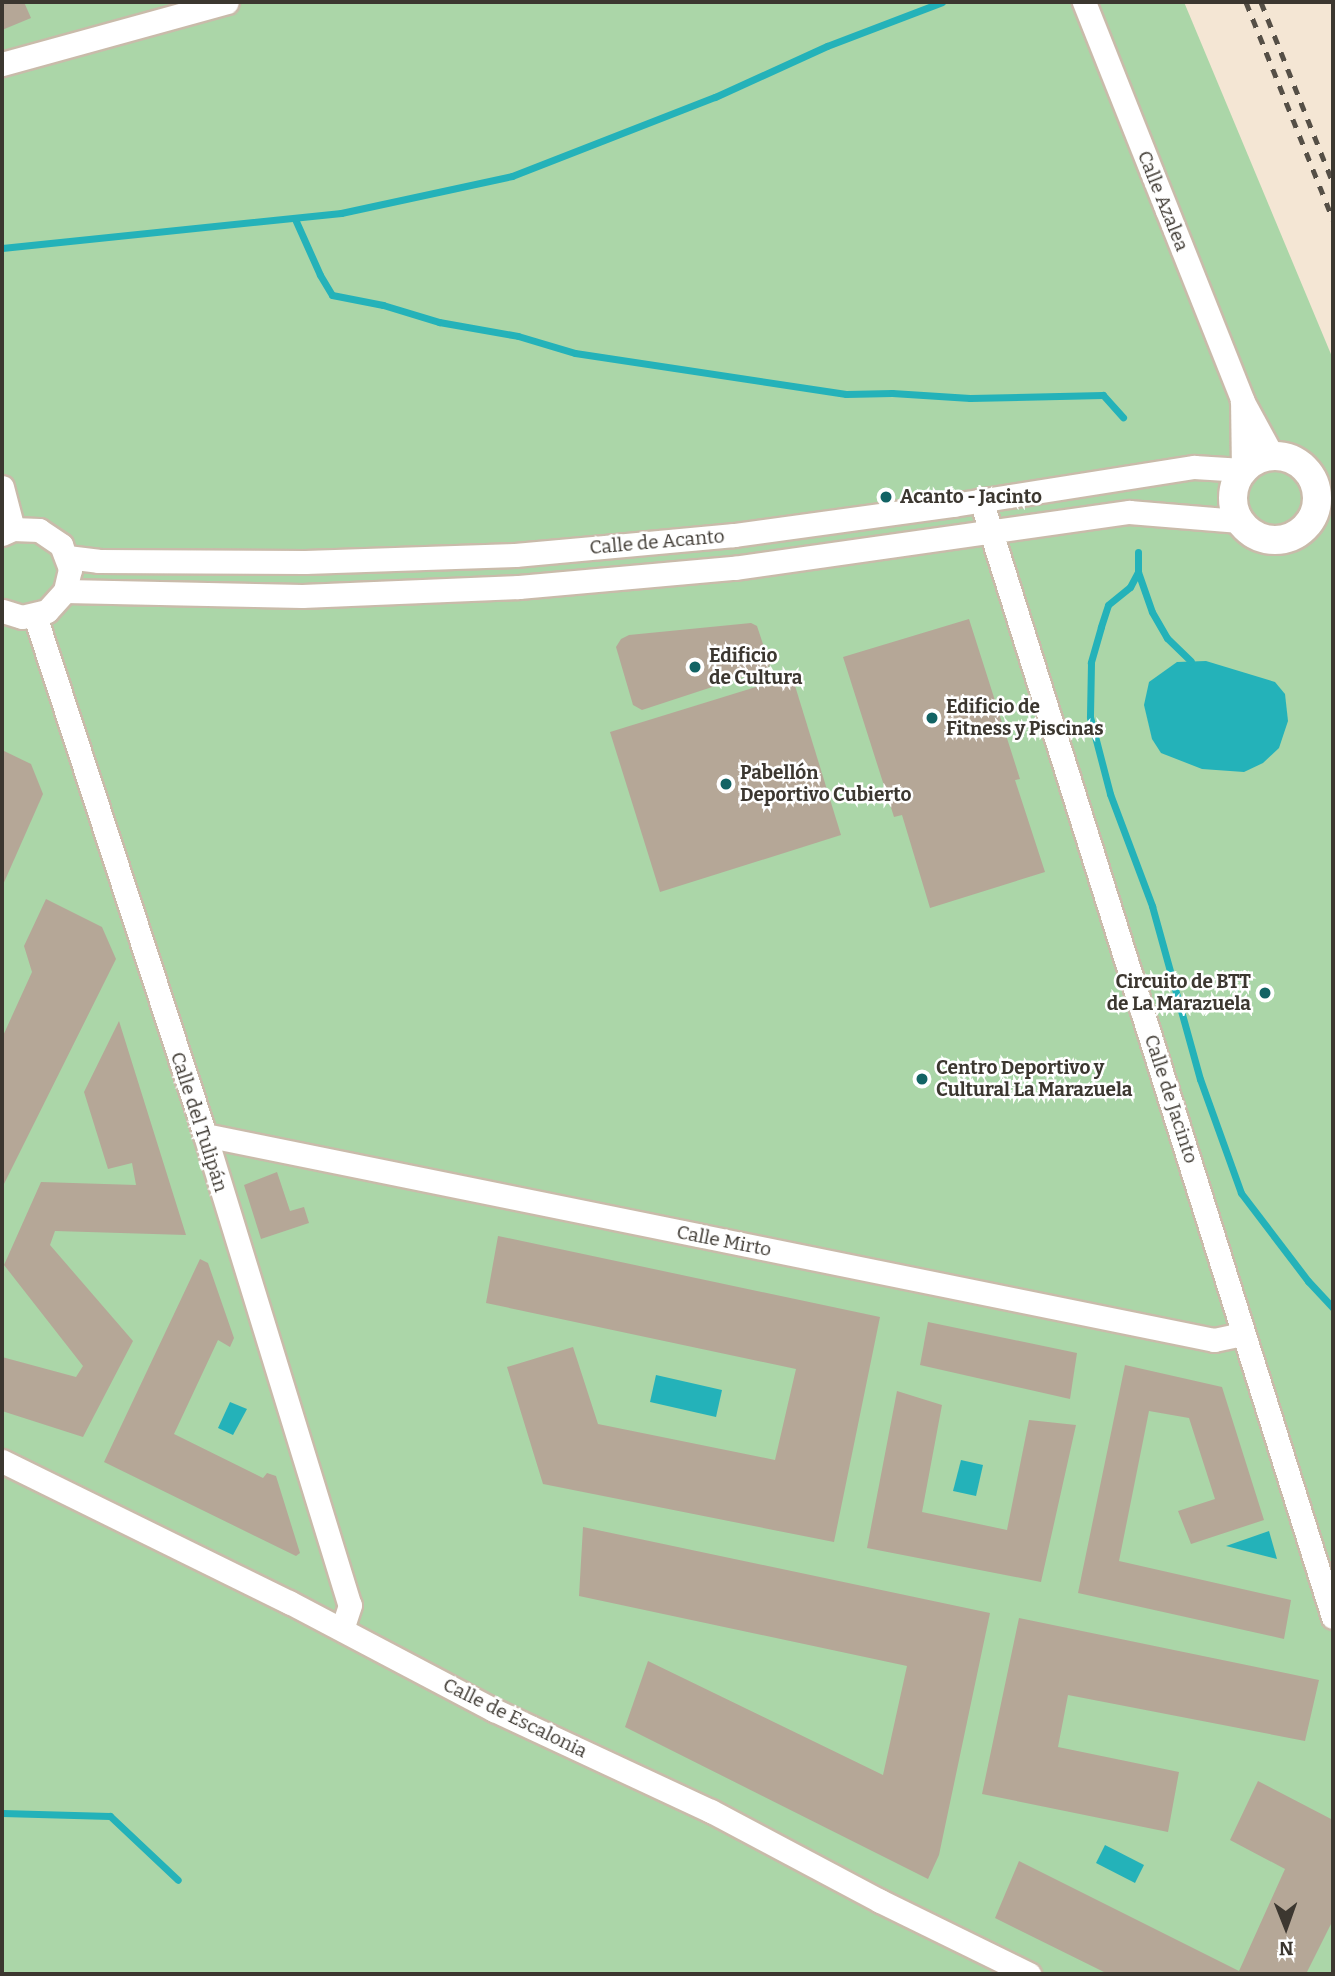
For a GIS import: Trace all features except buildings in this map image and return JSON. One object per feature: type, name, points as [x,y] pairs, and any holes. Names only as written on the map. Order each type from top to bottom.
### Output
[{"type":"street","points":[[2,64],[227,2]]},
{"type":"street","name":"Calle Azalea","points":[[1084,2],[1242,400],[1272,455]]},
{"type":"street","name":"Calle Azalea","points":[[1242,400],[1243,470]]},
{"type":"street","points":[[1272,455],[1321,468],[1315,481],[1325,502],[1313,519],[1291,537],[1277,540],[1262,538],[1239,521],[1233,489],[1243,470],[1252,462],[1272,455]]},
{"type":"street","name":"Calle de Acanto","points":[[67,557],[98,561],[304,562],[515,555],[734,535],[1194,467],[1243,470]]},
{"type":"street","points":[[2,487],[7,531],[26,527],[51,536],[67,557],[70,569],[65,592],[58,603],[35,616],[22,617],[2,611]]},
{"type":"street","name":"Calle de Jacinto","points":[[981,500],[1333,1617]]},
{"type":"street","name":"Calle de Acanto","points":[[65,592],[302,596],[519,587],[734,568],[1129,512],[1239,521]]},
{"type":"street","name":"Calle del Tulipán","points":[[35,616],[205,1135],[350,1605],[342,1629]]},
{"type":"street","name":"Calle Mirto","points":[[205,1135],[1214,1340],[1243,1334]]},
{"type":"street","name":"Calle de Escalonia","points":[[2,1461],[342,1629],[494,1710],[711,1811],[880,1901],[1029,1974]]},
{"type":"green space","points":[[2,2],[1184,2],[1333,359],[1333,1974],[2,1974]]},
{"type":"water","points":[[1206,661],[1275,682],[1285,694],[1288,721],[1279,748],[1263,763],[1244,772],[1202,769],[1161,753],[1152,739],[1144,705],[1149,682],[1177,662]]},
{"type":"water","points":[[656,1375],[722,1390],[716,1417],[650,1402]]},
{"type":"water","points":[[230,1402],[247,1409],[233,1435],[218,1428]]},
{"type":"water","points":[[961,1460],[983,1465],[976,1496],[953,1491]]},
{"type":"water","points":[[1269,1531],[1277,1559],[1226,1546]]},
{"type":"water","points":[[1105,1845],[1144,1865],[1135,1883],[1096,1863]]},
{"type":"waterway","points":[[2,248],[341,213],[512,176],[715,97],[827,46],[942,2]]},
{"type":"waterway","points":[[295,219],[332,295],[383,305],[439,322],[518,336],[575,353],[846,394],[892,393],[970,398],[1103,395],[1123,417]]},
{"type":"waterway","points":[[1138,552],[1138,572],[1130,587],[1108,605],[1101,627],[1091,663],[1090,717],[1110,794],[1152,906],[1200,1079],[1241,1193],[1308,1281],[1333,1308]]},
{"type":"waterway","points":[[1138,572],[1152,612],[1167,638],[1191,661]]},
{"type":"waterway","points":[[2,1813],[110,1816],[178,1880]]},
{"type":"railway","points":[[1246,2],[1333,220]]},
{"type":"railway","points":[[1261,2],[1333,183]]},
{"type":"place","name":"Acanto - Jacinto","points":[[886,497]]},
{"type":"place","name":"Edificio de Cultura","points":[[695,667]]},
{"type":"place","name":"Edificio de Fitness y Piscinas","points":[[932,718]]},
{"type":"place","name":"Pabellón Deportivo Cubierto","points":[[726,784]]},
{"type":"place","name":"Circuito de BTT de La Marazuela","points":[[1265,993]]},
{"type":"place","name":"Centro Deportivo y Cultural La Marazuela","points":[[922,1079]]}]
